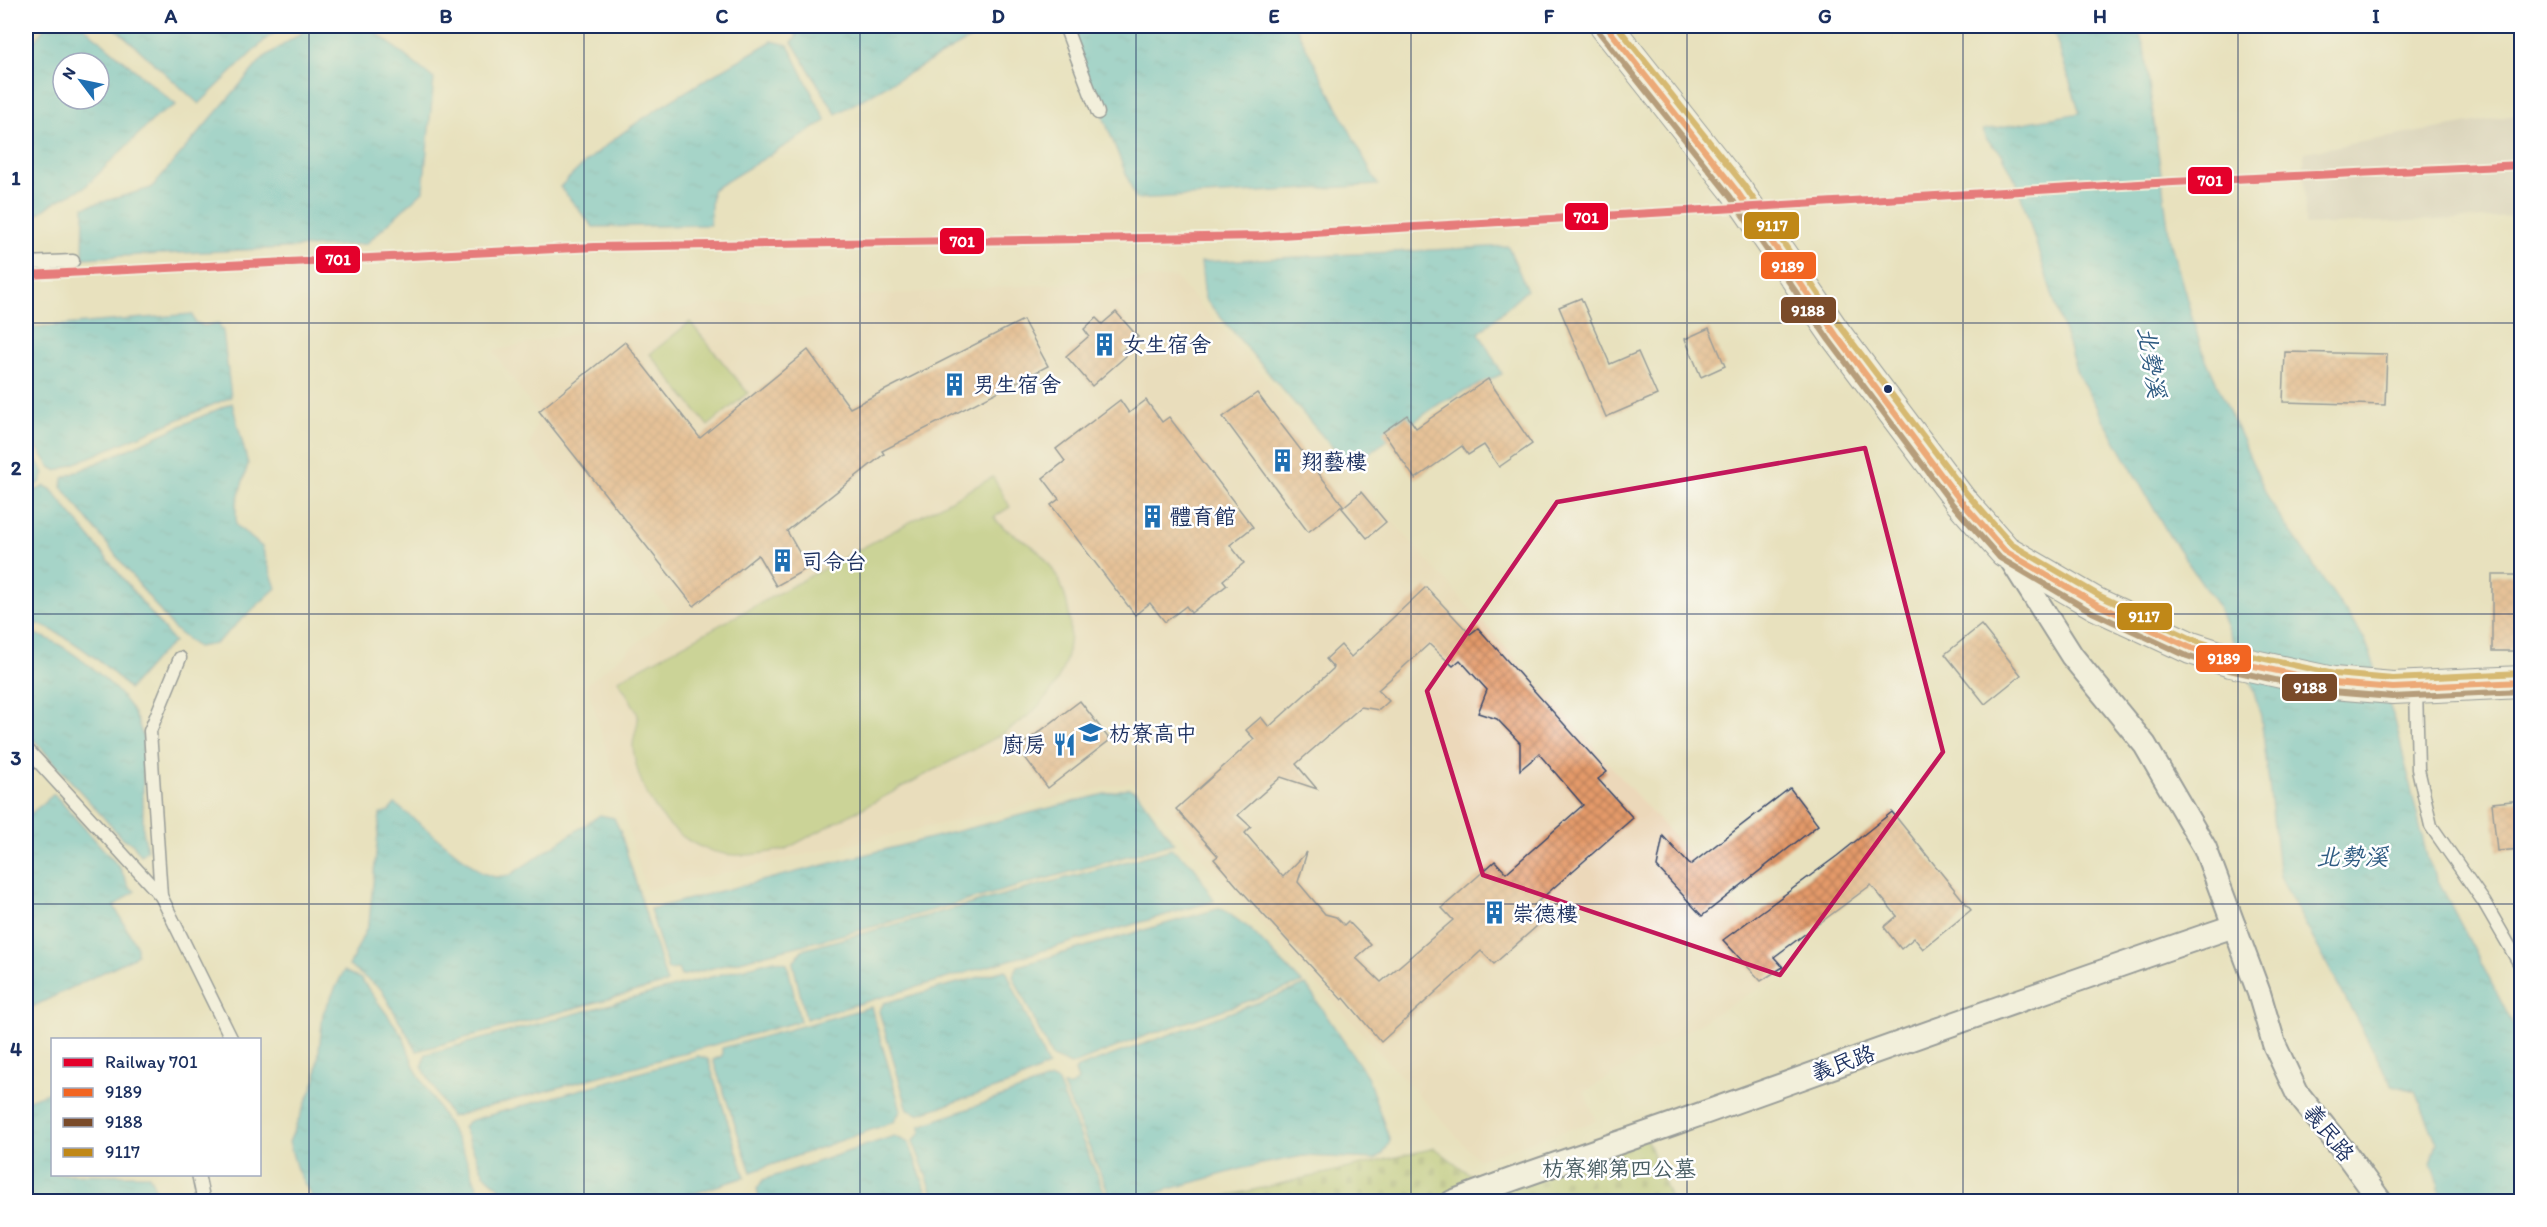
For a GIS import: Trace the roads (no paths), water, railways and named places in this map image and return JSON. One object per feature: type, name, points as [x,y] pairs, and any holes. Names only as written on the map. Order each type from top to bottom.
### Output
[{"type":"street","points":[[1606,26],[1736,190],[1850,354],[1960,500],[2005,551],[2096,604],[2191,648],[2231,661],[2333,683],[2405,687],[2522,682]]},
{"type":"street","name":"義民路","points":[[2005,551],[2072,656],[2145,745],[2205,848],[2259,993],[2274,1044],[2296,1093],[2347,1155],[2381,1202]]},
{"type":"street","name":"義民路","points":[[1452,1202],[1514,1178],[1630,1140],[2053,988],[2234,926]]},
{"type":"lane","points":[[1065,26],[1098,112]]},
{"type":"lane","points":[[26,263],[73,261]]},
{"type":"lane","points":[[161,896],[150,731],[180,658]]},
{"type":"lane","points":[[2405,687],[2430,826],[2484,902],[2522,968]]},
{"type":"lane","points":[[26,748],[161,896],[231,1038]]},
{"type":"lane","points":[[198,1176],[204,1202]]},
{"type":"water","points":[[46,26],[83,26],[176,105],[157,116],[85,187],[55,202],[27,222],[34,233],[26,246],[26,52]]},
{"type":"water","points":[[113,26],[284,26],[267,38],[199,104]]},
{"type":"water","points":[[312,26],[368,26],[434,79],[423,191],[366,244],[83,258],[84,207],[151,188],[263,58]]},
{"type":"water","points":[[799,26],[993,26],[836,114],[792,42],[797,36],[792,30]]},
{"type":"water","points":[[1070,26],[1295,26],[1378,185],[1136,199],[1081,61]]},
{"type":"water","name":"北勢溪","points":[[2052,26],[2137,26],[2144,47],[2170,241],[2201,348],[2270,502],[2365,640],[2395,720],[2428,861],[2521,1040],[2521,1201],[2440,1201],[2439,1186],[2431,1164],[2437,1143],[2415,1091],[2392,1085],[2280,877],[2261,717],[2250,679],[2216,603],[2170,537],[2077,373],[2017,183],[2002,154],[1985,138],[1983,130],[2080,113]]},
{"type":"water","points":[[772,41],[788,45],[826,121],[712,190],[710,225],[593,227],[560,187],[608,144],[634,125],[688,90]]},
{"type":"water","points":[[1508,246],[1527,290],[1479,333],[1502,374],[1442,402],[1349,467],[1205,299],[1201,262]]},
{"type":"water","points":[[192,314],[195,322],[204,326],[218,323],[223,331],[231,397],[57,471],[50,467],[26,431],[26,328]]},
{"type":"water","points":[[232,403],[248,464],[236,505],[236,525],[262,547],[276,588],[215,644],[197,647],[174,629],[62,487],[63,478]]},
{"type":"water","points":[[26,444],[44,473],[40,483],[26,490]]},
{"type":"water","points":[[45,486],[51,489],[174,642],[158,656],[129,689],[81,648],[52,631],[26,621],[26,495]]},
{"type":"water","points":[[26,633],[53,641],[83,661],[111,685],[134,714],[143,737],[143,830],[147,850],[141,855],[133,844],[121,837],[26,731]]},
{"type":"water","points":[[1128,788],[1137,792],[1174,843],[876,926],[681,976],[678,969],[668,970],[650,909]]},
{"type":"water","points":[[54,794],[120,868],[129,887],[135,891],[114,906],[137,947],[137,954],[26,1010],[26,814],[28,816]]},
{"type":"water","points":[[395,804],[482,873],[495,877],[510,875],[600,815],[614,818],[667,983],[417,1051],[381,989],[349,966],[369,923],[380,814],[389,811]]},
{"type":"water","points":[[1172,849],[1194,866],[1214,901],[806,1019],[793,963],[802,950]]},
{"type":"water","points":[[1221,908],[1249,928],[1302,983],[1145,1036],[1071,1065],[1052,1057],[1013,976],[1018,966]]},
{"type":"water","points":[[774,960],[787,963],[800,1021],[451,1117],[422,1067],[426,1054]]},
{"type":"water","points":[[1006,970],[1048,1066],[1013,1083],[918,1114],[908,1110],[879,1011],[884,1003]]},
{"type":"water","points":[[344,971],[361,979],[403,1036],[415,1069],[462,1148],[482,1199],[486,1201],[314,1201],[297,1170],[289,1142],[316,1079],[323,1013]]},
{"type":"water","points":[[1306,985],[1367,1076],[1390,1141],[1383,1154],[1375,1159],[1303,1156],[1248,1167],[1127,1201],[1111,1198],[1063,1086],[1072,1086],[1078,1080],[1075,1071],[1077,1068]]},
{"type":"water","points":[[871,1007],[901,1110],[894,1122],[751,1172],[713,1060],[722,1056],[722,1048]]},
{"type":"water","points":[[698,1056],[708,1059],[745,1177],[670,1201],[506,1201],[499,1187],[484,1174],[463,1127],[469,1121]]},
{"type":"water","points":[[1051,1079],[1057,1081],[1108,1201],[936,1201],[913,1141],[921,1132],[920,1126]]},
{"type":"water","points":[[51,1091],[51,1176],[149,1176],[161,1201],[26,1201],[26,1101]]},
{"type":"water","points":[[894,1136],[909,1143],[930,1201],[760,1201],[757,1189],[763,1180]]},
{"type":"rail line","name":"701","points":[[26,275],[595,247],[1263,236],[2173,182],[2522,165]]},
{"type":"place","name":"女生宿舍","points":[[1105,344]]},
{"type":"place","name":"男生宿舍","points":[[955,384]]},
{"type":"place","name":"翔藝樓","points":[[1283,461]]},
{"type":"place","name":"體育館","points":[[1152,516]]},
{"type":"place","name":"司令台","points":[[783,561]]},
{"type":"place","name":"枋寮高中","points":[[1091,733]]},
{"type":"place","name":"廚房","points":[[1064,744]]},
{"type":"place","name":"崇德樓","points":[[1494,913]]},
{"type":"park label","name":"枋寮鄉第四公墓","points":[[1619,1168]]}]
